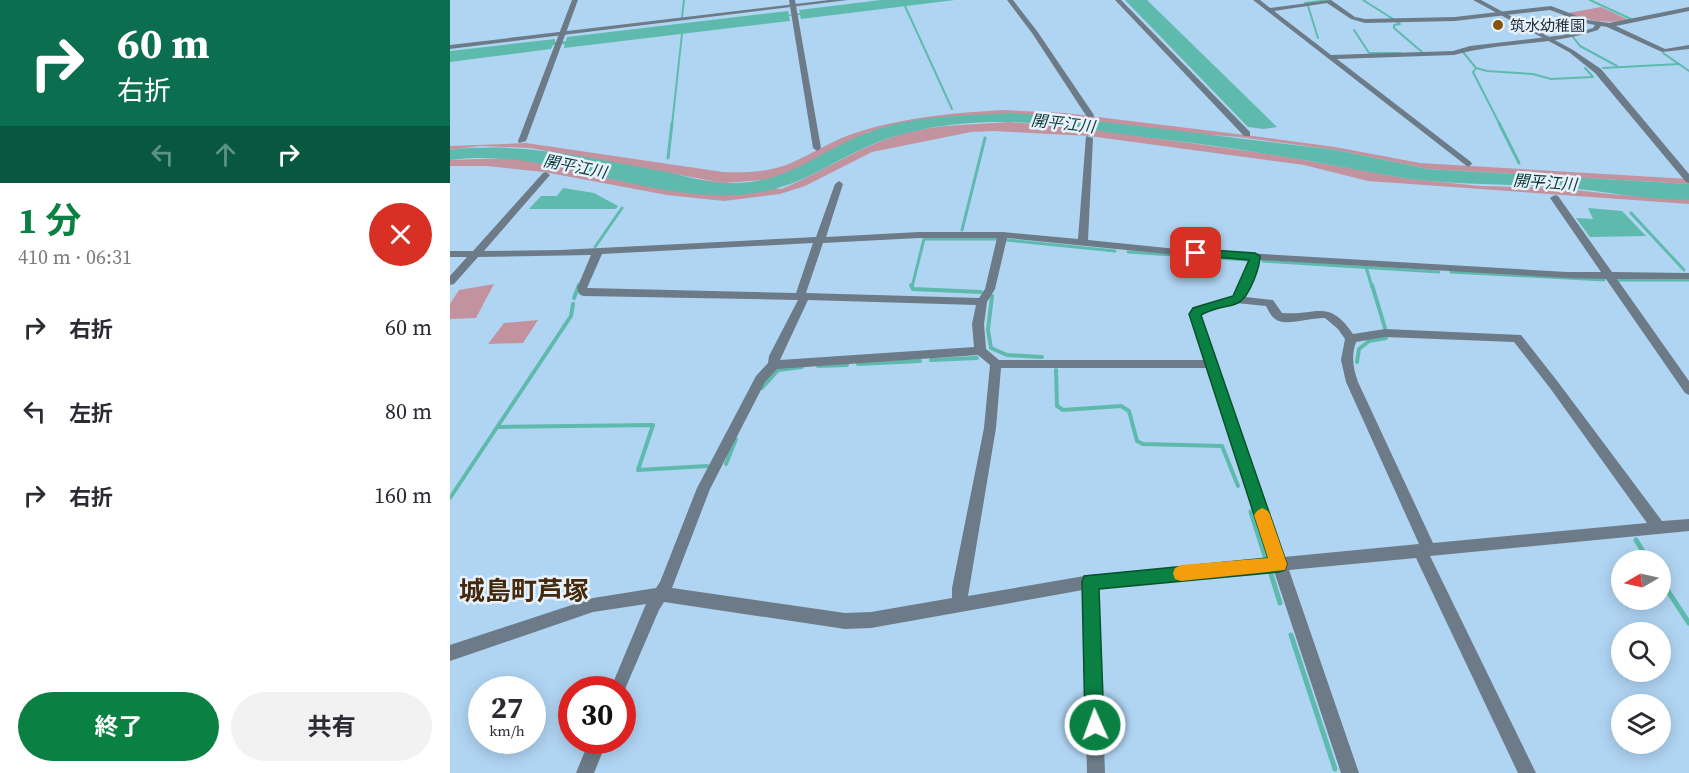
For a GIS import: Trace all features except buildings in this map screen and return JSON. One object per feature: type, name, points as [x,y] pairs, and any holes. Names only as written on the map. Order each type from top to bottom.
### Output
[{"type":"street","points":[[522,141],[575,0]]},
{"type":"street","points":[[450,47],[561,40],[846,0]]},
{"type":"street","points":[[1010,0],[1035,32],[1090,115]]},
{"type":"street","points":[[1118,0],[1247,134]]},
{"type":"street","points":[[1256,0],[1468,164]]},
{"type":"street","points":[[1476,0],[1571,51],[1598,71],[1688,177]]},
{"type":"street","points":[[1269,10],[1328,1],[1353,18],[1365,21],[1444,20],[1551,8],[1598,25],[1609,25],[1689,9]]},
{"type":"street","points":[[793,9],[817,148]]},
{"type":"street","points":[[1329,57],[1454,53],[1470,48],[1505,46],[1577,35],[1596,29],[1598,25]]},
{"type":"street","points":[[1609,25],[1664,51],[1689,47]]},
{"type":"street","points":[[1083,243],[1089,138]]},
{"type":"street","points":[[450,282],[546,175]]},
{"type":"street","points":[[624,676],[653,604],[666,586],[704,488],[760,379],[774,365],[775,356],[802,296],[818,240],[839,184]]},
{"type":"street","points":[[1555,198],[1689,390]]},
{"type":"street","points":[[450,254],[598,250],[919,235],[1003,235],[1255,256],[1608,276],[1689,276]]},
{"type":"street","points":[[980,351],[978,324],[982,302],[990,289],[1003,235]]},
{"type":"street","points":[[598,250],[582,288],[584,292],[926,298],[982,302]]},
{"type":"street","points":[[1237,300],[1241,296],[1255,263],[1255,256]]},
{"type":"street","points":[[1350,773],[1195,314],[1216,304],[1237,300],[1269,303],[1279,317],[1325,314],[1335,317],[1341,321],[1352,339]]},
{"type":"street","points":[[1527,773],[1425,550],[1352,382],[1347,366],[1347,349],[1352,339],[1363,335],[1385,333],[1517,338],[1659,528]]},
{"type":"street","points":[[774,365],[980,351],[996,364],[1211,364]]},
{"type":"street","points":[[960,603],[960,588],[990,428],[996,364]]},
{"type":"street","points":[[450,653],[593,605],[661,594],[845,621],[899,616],[960,603],[1090,582],[1689,525]]},
{"type":"street","points":[[1090,582],[1096,773]]},
{"type":"street","points":[[585,773],[593,754]]},
{"type":"shaded area","points":[[1601,7],[1629,20],[1598,21],[1568,13]]},
{"type":"shaded area","points":[[1003,110],[1065,113],[1245,135],[1335,147],[1420,163],[1689,179],[1689,184],[1428,169],[1336,150],[1239,137],[953,117],[902,124],[869,132],[792,172],[765,180],[724,183],[530,148],[480,146],[450,150],[450,146],[526,143],[723,172],[749,172],[783,166],[841,139],[876,127],[930,116]]},
{"type":"shaded area","points":[[1009,122],[1088,129],[1270,154],[1411,179],[1481,186],[1558,188],[1689,200],[1689,204],[1368,181],[1304,165],[1089,136],[994,131],[971,132],[872,152],[805,186],[780,194],[724,201],[667,195],[544,172],[487,166],[450,166],[450,160],[508,158],[781,189],[869,146],[912,131]]},
{"type":"shaded area","points":[[494,284],[476,318],[450,319],[450,304],[459,290]]},
{"type":"shaded area","points":[[538,320],[523,343],[488,344],[504,323]]},
{"type":"water","points":[[881,0],[955,0],[801,19],[800,15],[789,16],[790,21],[564,48],[565,44],[553,45],[551,49],[450,62],[450,51],[555,39],[555,42],[566,41],[567,37],[788,11],[789,15],[800,13],[799,10]]},
{"type":"water","points":[[1125,0],[1147,0],[1277,127],[1264,129],[1248,127]]},
{"type":"water","name":"開平江川","points":[[1011,113],[1336,150],[1428,169],[1689,184],[1689,200],[1557,187],[1411,179],[1240,150],[1073,127],[1010,122],[958,124],[905,133],[873,144],[790,184],[754,193],[732,195],[696,194],[661,189],[556,166],[521,161],[486,158],[450,160],[450,150],[504,148],[531,150],[585,157],[710,181],[746,183],[783,174],[848,141],[884,127],[939,117]]},
{"type":"water","points":[[563,188],[594,193],[618,206],[616,209],[529,209],[541,196],[557,196]]},
{"type":"water","points":[[1588,208],[1622,211],[1646,236],[1590,237],[1576,218],[1593,219]]},
{"type":"waterway","points":[[682,17],[684,0]]},
{"type":"waterway","points":[[1305,3],[1329,0]]},
{"type":"waterway","points":[[1363,0],[1393,19]]},
{"type":"waterway","points":[[1590,0],[1631,19]]},
{"type":"waterway","points":[[905,6],[952,109]]},
{"type":"waterway","points":[[1308,6],[1318,38]]},
{"type":"waterway","points":[[1397,22],[1400,24],[1394,25],[1394,28],[1422,52]]},
{"type":"waterway","points":[[1549,28],[1568,35]]},
{"type":"waterway","points":[[1354,30],[1369,53],[1401,53]]},
{"type":"waterway","points":[[672,125],[682,34]]},
{"type":"waterway","points":[[1573,37],[1580,46],[1617,66]]},
{"type":"waterway","points":[[1463,52],[1476,68]]},
{"type":"waterway","points":[[1663,53],[1679,64]]},
{"type":"waterway","points":[[1603,68],[1679,64]]},
{"type":"waterway","points":[[1679,64],[1689,71]]},
{"type":"waterway","points":[[1476,68],[1487,71],[1533,74],[1551,79],[1593,77],[1585,68]]},
{"type":"waterway","points":[[1476,68],[1473,72],[1500,125]]},
{"type":"waterway","points":[[668,158],[672,123]]},
{"type":"waterway","name":"開平江川","points":[[1500,125],[1519,163]]},
{"type":"waterway","points":[[962,230],[985,138]]},
{"type":"waterway","points":[[595,247],[622,208]]},
{"type":"waterway","points":[[1631,213],[1684,270]]},
{"type":"waterway","points":[[912,287],[924,239],[996,239]]},
{"type":"waterway","points":[[1007,240],[1115,251]]},
{"type":"waterway","points":[[1128,252],[1247,260]]},
{"type":"waterway","points":[[1263,261],[1366,267]]},
{"type":"waterway","points":[[1366,267],[1439,272]]},
{"type":"waterway","points":[[1366,267],[1372,287]]},
{"type":"waterway","points":[[1451,272],[1604,280]]},
{"type":"waterway","points":[[1619,280],[1689,280]]},
{"type":"waterway","points":[[574,298],[579,285]]},
{"type":"waterway","points":[[1372,285],[1385,328]]},
{"type":"waterway","points":[[912,287],[913,289],[981,292]]},
{"type":"waterway","points":[[992,296],[988,330],[991,348],[1007,355],[1042,357]]},
{"type":"waterway","points":[[450,498],[571,316],[573,304]]},
{"type":"waterway","points":[[1357,362],[1359,349],[1369,341],[1386,338]]},
{"type":"waterway","points":[[931,360],[977,358]]},
{"type":"waterway","points":[[858,364],[920,361]]},
{"type":"waterway","points":[[818,366],[847,365]]},
{"type":"waterway","points":[[762,388],[778,370],[802,367]]},
{"type":"waterway","points":[[1056,370],[1057,406],[1063,410],[1121,406],[1129,411],[1137,441],[1143,444],[1222,446],[1238,486]]},
{"type":"waterway","points":[[498,427],[653,425],[638,470],[707,466]]},
{"type":"waterway","points":[[726,464],[736,439]]},
{"type":"waterway","points":[[1251,512],[1265,556]]},
{"type":"waterway","points":[[1636,540],[1642,550]]},
{"type":"waterway","points":[[1271,574],[1280,603]]},
{"type":"waterway","points":[[1671,596],[1689,623]]},
{"type":"waterway","points":[[1291,635],[1335,769]]},
{"type":"slow traffic","points":[[1181,573],[1279,564],[1262,515]]},
{"type":"place","name":"筑水幼稚園","points":[[1498,25]]},
{"type":"district","name":"城島町芦塚","points":[[524,591]]},
{"type":"route","points":[[1095,725],[1090,582],[1279,564],[1195,314],[1216,304],[1237,300],[1241,296],[1255,263],[1255,256],[1196,253]]}]
